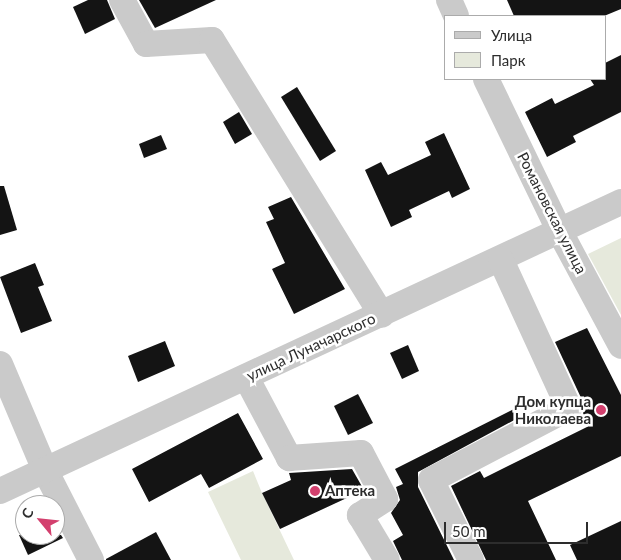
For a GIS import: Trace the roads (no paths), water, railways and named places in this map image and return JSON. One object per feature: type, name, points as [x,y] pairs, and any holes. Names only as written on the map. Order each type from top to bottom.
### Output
[{"type":"street","points":[[122,0],[146,44],[212,40],[382,314]]},
{"type":"street","points":[[449,0],[456,15]]},
{"type":"street","name":"Романовская улица","points":[[486,80],[560,232],[621,346]]},
{"type":"street","name":"улица Луначарского","points":[[0,492],[501,260],[621,202]]},
{"type":"street","points":[[471,560],[431,480],[569,408],[501,260]]},
{"type":"street","points":[[0,364],[45,470],[91,560]]},
{"type":"street","points":[[246,377],[289,458],[361,454],[385,499],[360,515],[387,560]]},
{"type":"place","name":"Дом купца Николаева","points":[[601,410]]},
{"type":"place","name":"Аптека","points":[[315,491]]}]
